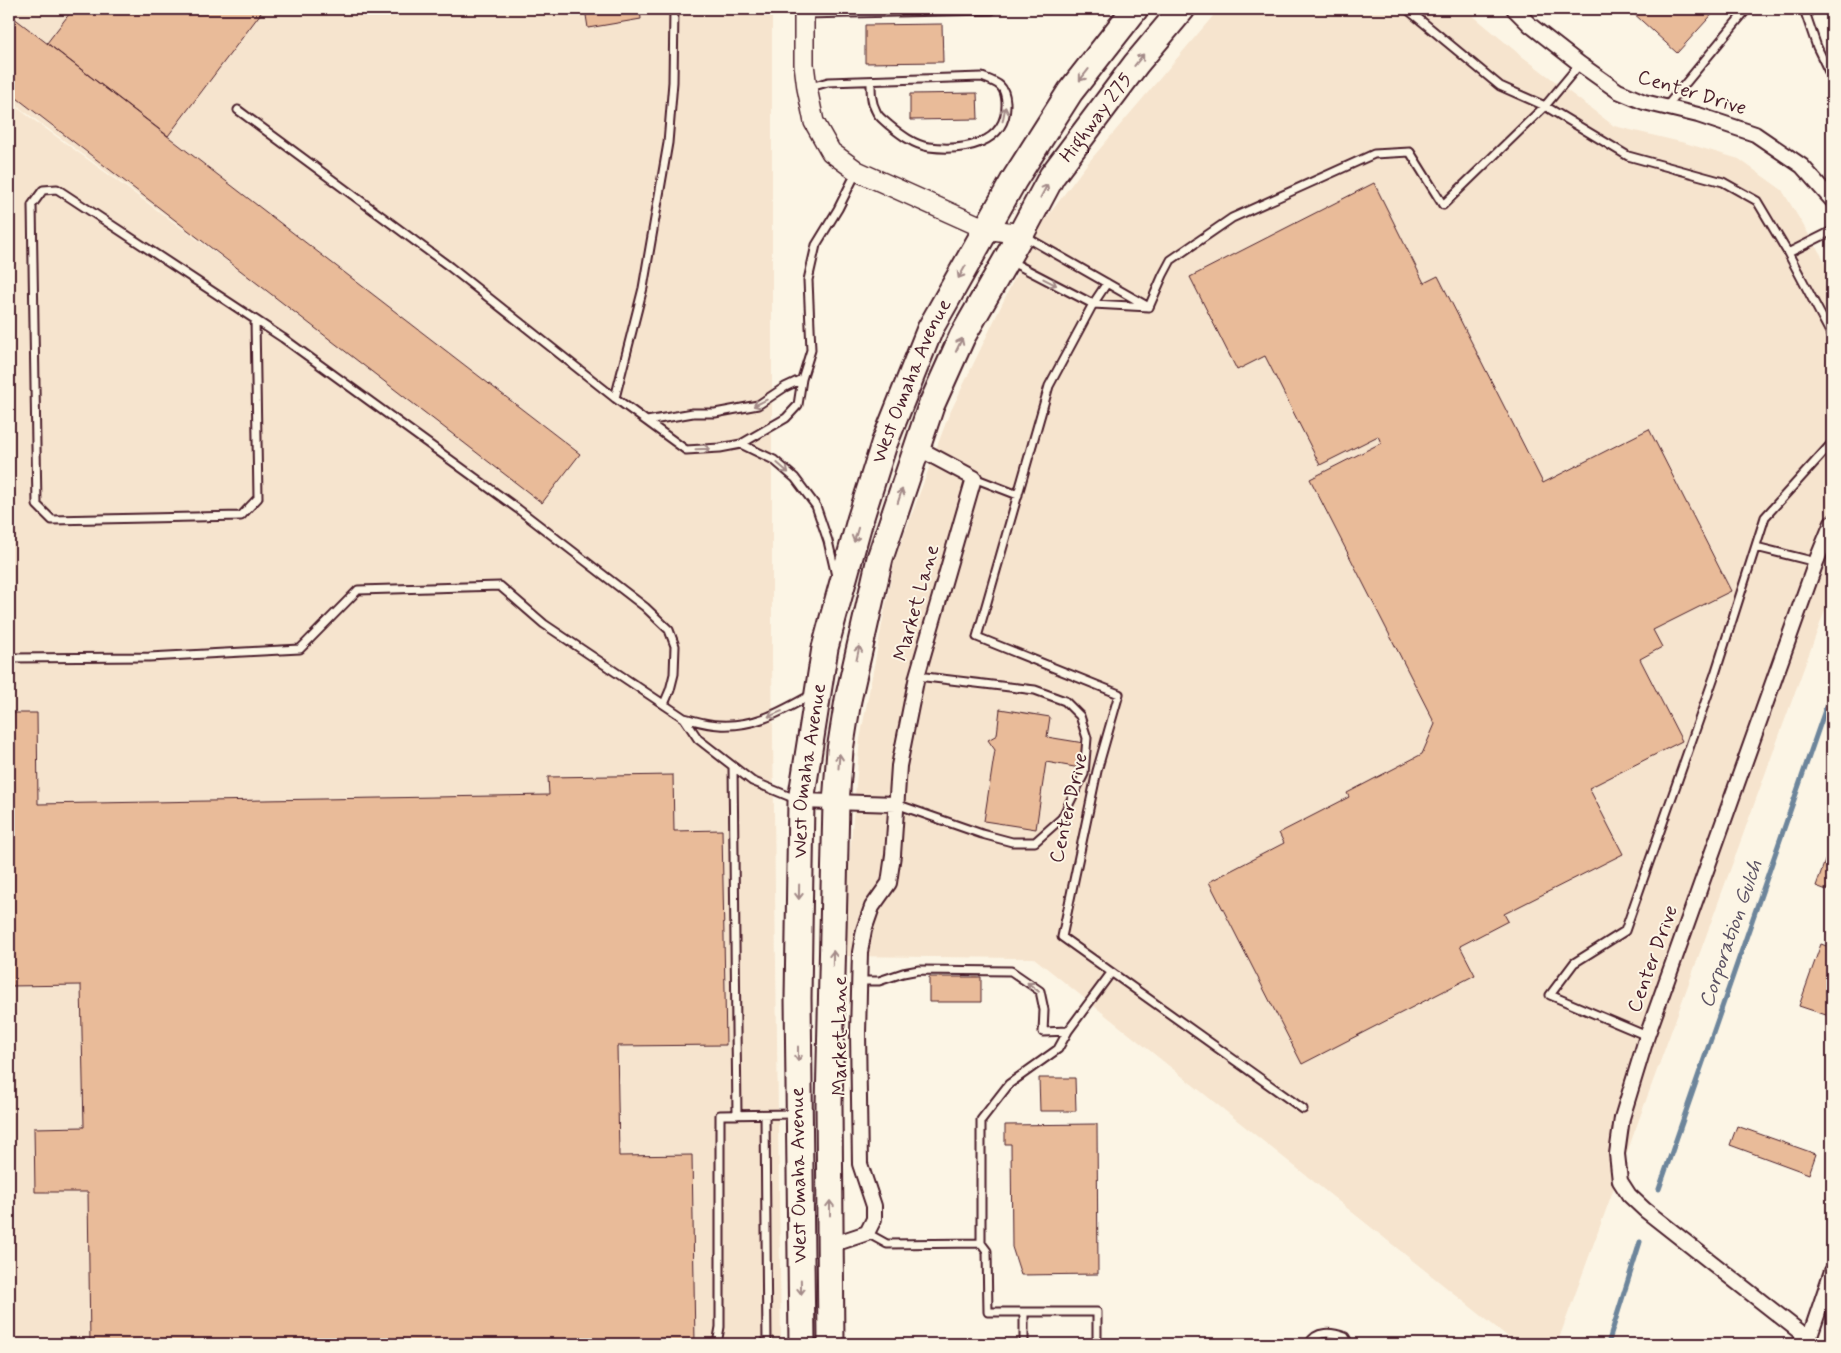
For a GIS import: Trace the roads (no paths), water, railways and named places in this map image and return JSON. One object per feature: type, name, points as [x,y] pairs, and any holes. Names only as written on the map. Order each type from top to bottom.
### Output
[{"type":"highway","name":"Highway 275","points":[[986,229],[1014,180],[1070,92],[1135,9]]},
{"type":"highway","name":"Highway 275","points":[[1021,234],[1052,176],[1136,64],[1182,9]]},
{"type":"highway","name":"West Omaha Avenue","points":[[802,1344],[798,1114],[801,801],[825,648],[884,444],[930,330],[986,229]]},
{"type":"highway","name":"West Omaha Avenue","points":[[831,1344],[829,1105],[836,803],[843,733],[864,623],[880,558],[916,448],[931,406],[962,338],[1021,234]]},
{"type":"street","name":"Center Drive","points":[[1514,9],[1530,25],[1618,91],[1644,102],[1698,115],[1755,134],[1802,166],[1832,200]]},
{"type":"street","points":[[804,11],[804,64],[807,88],[814,122],[832,152],[857,171],[986,229],[1021,234]]},
{"type":"street","points":[[986,229],[1006,260]]},
{"type":"street","points":[[916,448],[974,478]]},
{"type":"street","name":"Market Lane","points":[[867,1233],[874,1219],[874,1206],[860,1164],[858,1033],[860,952],[864,930],[872,907],[889,883],[893,855],[899,766],[917,676],[974,478]]},
{"type":"street","name":"Center Drive","points":[[1810,1342],[1645,1210],[1629,1195],[1620,1181],[1617,1154],[1622,1118],[1647,1036],[1816,562],[1832,523]]},
{"type":"street","points":[[801,801],[896,804]]},
{"type":"street","points":[[830,1240],[843,1241],[867,1233]]},
{"type":"street","points":[[1810,1342],[1832,1271]]},
{"type":"lane","points":[[615,398],[643,288],[668,143],[673,82],[674,9]]},
{"type":"lane","points":[[1407,9],[1500,86],[1545,106],[1628,156],[1723,182],[1757,201],[1788,253],[1832,336]]},
{"type":"lane","points":[[1666,107],[1747,9]]},
{"type":"lane","points":[[1804,9],[1817,47],[1832,78]]},
{"type":"lane","points":[[804,11],[992,10]]},
{"type":"lane","points":[[1149,307],[1162,275],[1171,260],[1232,218],[1374,154],[1410,152],[1443,205],[1545,106],[1580,64]]},
{"type":"lane","points":[[807,88],[828,82],[982,78],[998,83],[1005,92],[1006,110],[1002,125],[988,140],[972,146],[927,147],[902,136],[876,113],[871,96],[871,81]]},
{"type":"lane","points":[[238,110],[450,267],[615,398],[686,450],[720,448],[741,444],[786,418],[798,405],[802,379],[810,350],[808,280],[816,245],[838,209],[857,171]]},
{"type":"lane","points":[[255,320],[258,498],[241,516],[52,520],[37,505],[32,205],[43,190],[58,189],[283,338],[518,509],[645,607],[669,630],[676,646],[674,674],[664,704]]},
{"type":"lane","points":[[1788,253],[1832,231]]},
{"type":"lane","points":[[1021,234],[1149,307]]},
{"type":"lane","points":[[1006,260],[1093,304],[1149,307]]},
{"type":"lane","points":[[974,478],[1018,495],[1049,386],[1093,304],[1107,283]]},
{"type":"lane","points":[[646,421],[692,412],[715,413],[758,405],[785,387],[802,379]]},
{"type":"lane","points":[[1647,1036],[1550,995],[1574,962],[1625,931],[1715,674],[1765,517],[1832,443]]},
{"type":"lane","points":[[741,444],[774,460],[795,478],[816,506],[828,541],[840,592]]},
{"type":"lane","name":"Center Drive","points":[[1018,495],[977,637],[1119,694],[1097,771],[1062,938],[1302,1109]]},
{"type":"lane","points":[[1756,547],[1816,562]]},
{"type":"lane","points":[[9,658],[149,657],[300,649],[358,590],[500,586],[544,624],[684,718],[698,739],[752,782],[801,801]]},
{"type":"lane","points":[[896,804],[982,834],[1012,842],[1036,842],[1062,818],[1084,774],[1087,738],[1080,716],[1066,701],[1035,690],[917,676]]},
{"type":"lane","points":[[684,718],[718,725],[749,724],[782,712],[818,691]]},
{"type":"lane","points":[[733,767],[737,1115]]},
{"type":"lane","points":[[860,981],[879,981],[919,970],[1011,971],[1040,991],[1044,1010],[1043,1032],[1068,1031]]},
{"type":"lane","points":[[1097,1344],[1098,1312],[988,1312],[988,1251],[981,1243],[981,1120],[1009,1084],[1058,1049],[1068,1031],[1111,973]]},
{"type":"lane","points":[[718,1344],[720,1327],[720,1115],[798,1114]]},
{"type":"lane","points":[[765,1115],[767,1344]]},
{"type":"lane","points":[[867,1233],[887,1244],[981,1243]]},
{"type":"lane","points":[[1024,1312],[1024,1344]]},
{"type":"lane","points":[[1309,1344],[1320,1334],[1328,1333],[1345,1337],[1349,1344]]},
{"type":"waterway","name":"Corporation Gulch","points":[[1659,1189],[1832,690]]},
{"type":"waterway","name":"Corporation Gulch","points":[[1608,1344],[1640,1242]]}]
